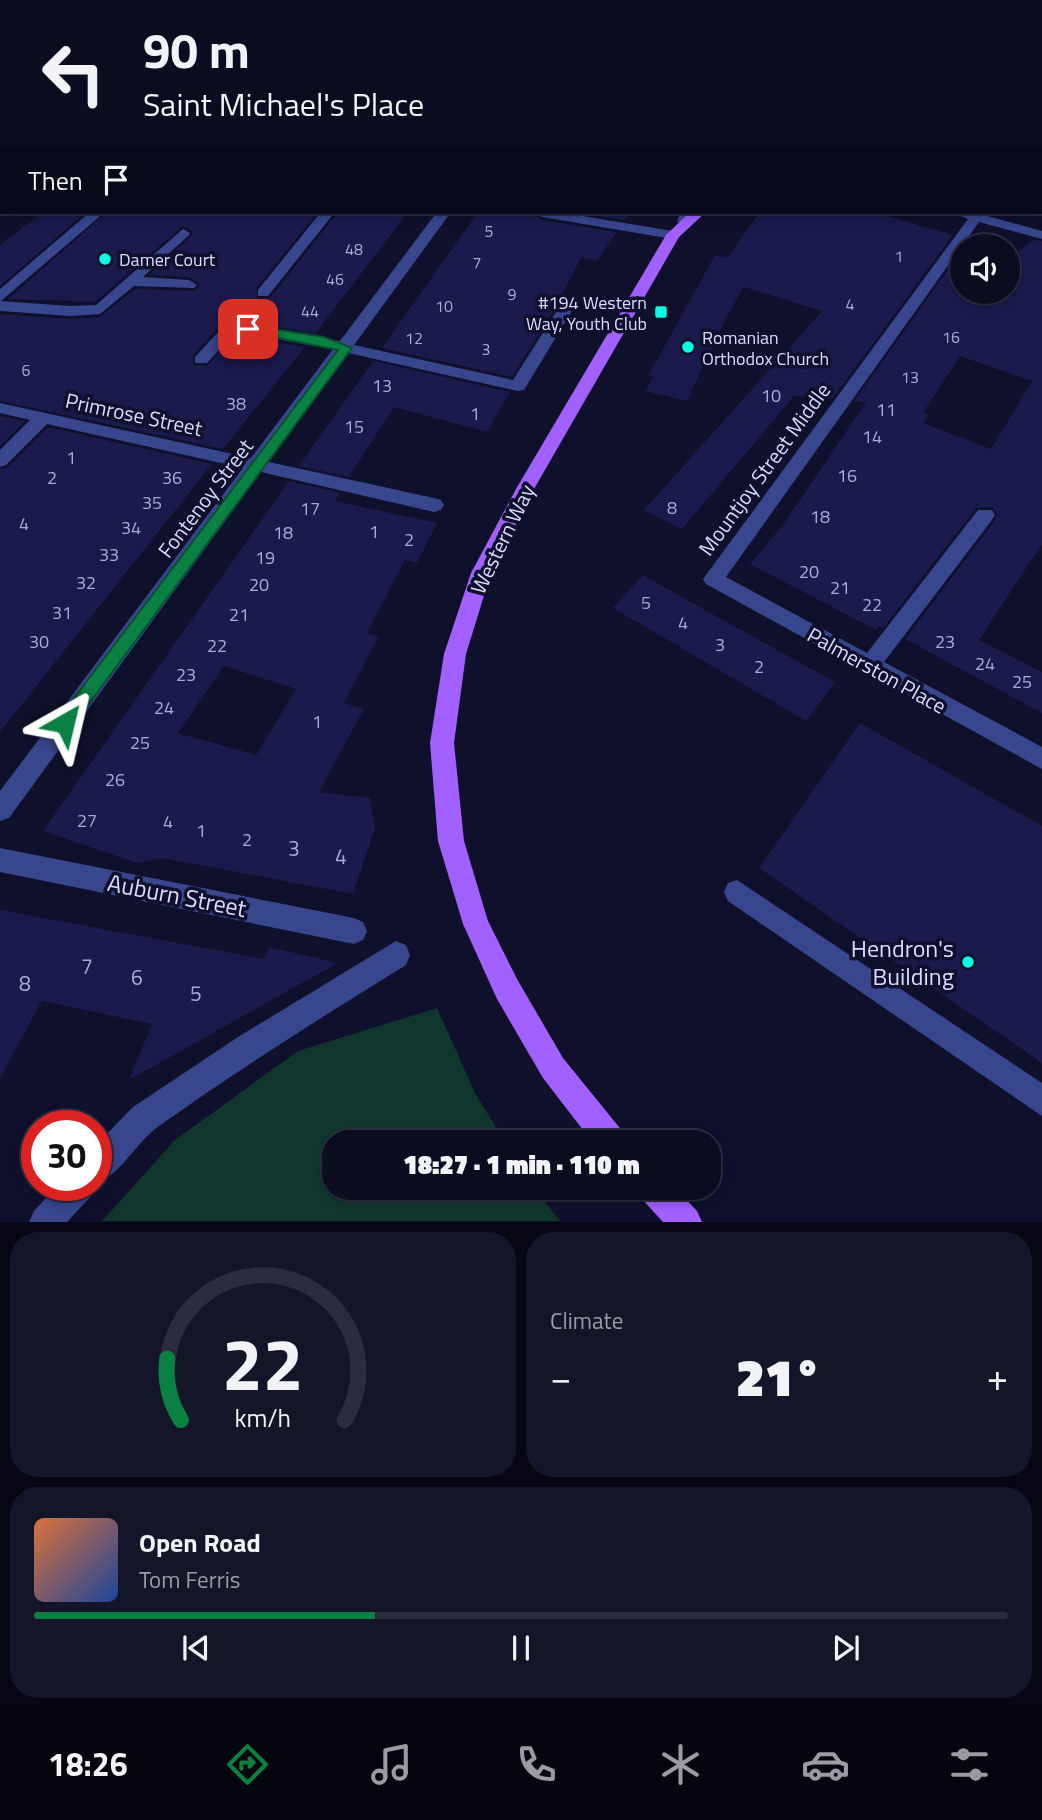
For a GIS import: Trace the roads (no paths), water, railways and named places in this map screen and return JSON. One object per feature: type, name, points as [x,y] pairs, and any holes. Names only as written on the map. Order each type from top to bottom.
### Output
[{"type":"main road","name":"Western Way","points":[[602,1130],[553,1068],[507,989],[476,924],[451,841],[442,743],[455,654],[481,573],[525,489],[686,220]]},
{"type":"main road","points":[[665,1200],[686,1222]]},
{"type":"street","points":[[0,297],[96,214]]},
{"type":"street","points":[[263,293],[326,214]]},
{"type":"street","name":"Fontenoy Street","points":[[0,810],[443,214]]},
{"type":"street","points":[[563,214],[686,220]]},
{"type":"street","points":[[965,214],[1042,235]]},
{"type":"street","name":"Mountjoy Street Middle","points":[[713,579],[976,217]]},
{"type":"street","points":[[0,306],[88,312],[100,309],[183,233]]},
{"type":"street","points":[[132,281],[189,285]]},
{"type":"street","points":[[201,360],[225,334],[248,329],[324,341],[518,386],[568,304]]},
{"type":"street","name":"Primrose Street","points":[[0,408],[260,463],[434,505]]},
{"type":"street","points":[[0,461],[43,418]]},
{"type":"street","points":[[869,666],[985,515]]},
{"type":"street","name":"Palmerston Place","points":[[713,579],[1042,759]]},
{"type":"street","name":"Auburn Street","points":[[0,860],[354,931]]},
{"type":"street","points":[[737,892],[1042,1101]]},
{"type":"street","points":[[112,1151],[144,1118],[313,1005],[396,955]]},
{"type":"street","points":[[45,1222],[65,1201]]},
{"type":"place","name":"Damer Court","points":[[105,259]]},
{"type":"place","name":"#194 Western Way, Youth Club","points":[[661,312]]},
{"type":"place","name":"Romanian Orthodox Church","points":[[688,347]]},
{"type":"place","name":"Hendron's Building","points":[[968,962]]}]
